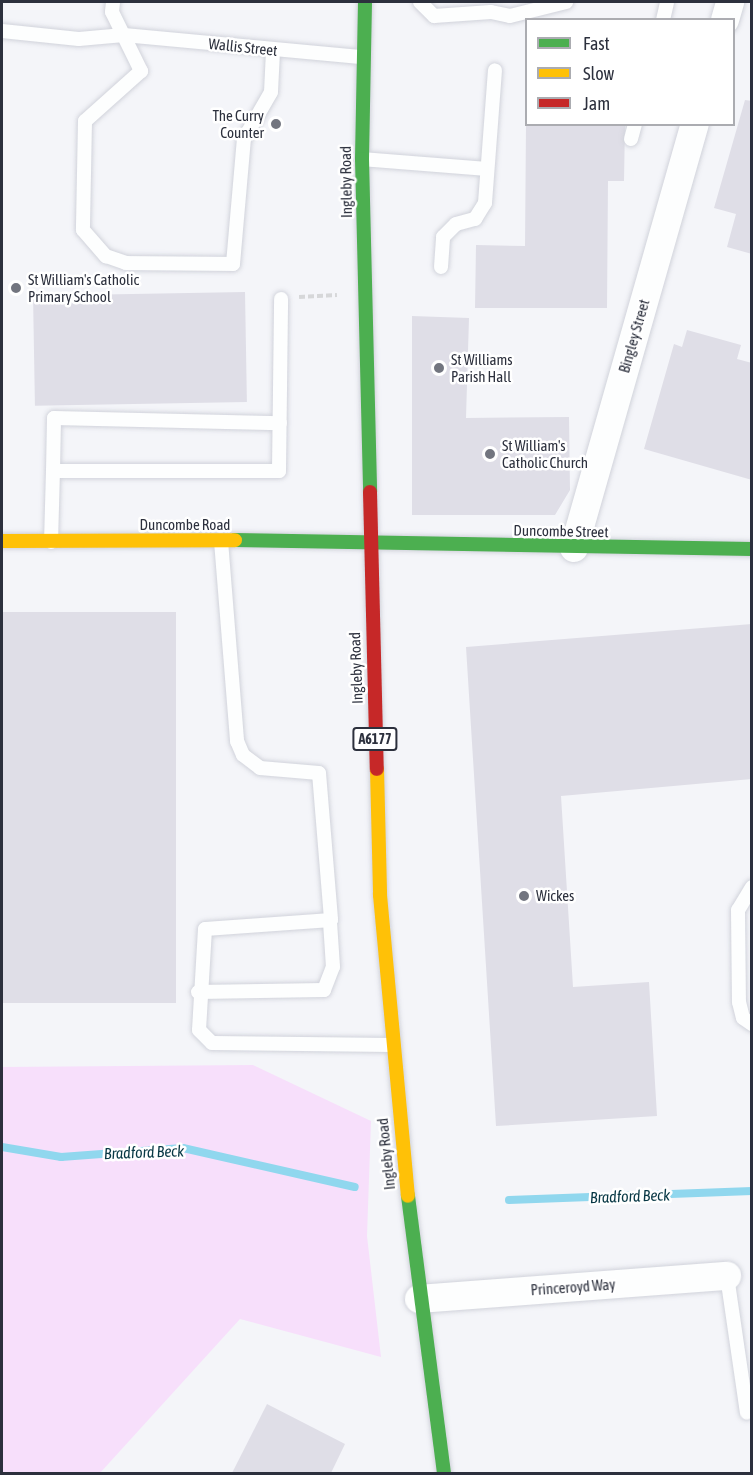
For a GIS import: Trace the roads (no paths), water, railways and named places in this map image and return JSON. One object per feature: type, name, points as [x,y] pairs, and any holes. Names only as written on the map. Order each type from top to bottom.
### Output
[{"type":"main road","name":"Ingleby Road","points":[[365,2],[362,159],[364,293],[380,895],[392,1045],[419,1299],[444,1473]]},
{"type":"main road","name":"Duncombe Street","points":[[369,540],[574,548],[752,549]]},
{"type":"main road","name":"Duncombe Road","points":[[2,542],[369,540]]},
{"type":"street","points":[[726,18],[730,2]]},
{"type":"street","name":"Bingley Street","points":[[574,548],[694,126]]},
{"type":"street","name":"Princeroyd Way","points":[[419,1299],[727,1276]]},
{"type":"lane","points":[[113,2],[112,12],[141,70],[85,121],[83,230],[106,256],[126,263],[233,264],[244,139],[271,92],[273,51]]},
{"type":"lane","points":[[420,2],[434,16],[491,12],[510,16],[566,2]]},
{"type":"lane","points":[[491,12],[507,2]]},
{"type":"lane","points":[[663,18],[667,2]]},
{"type":"lane","name":"Wallis Street","points":[[2,31],[79,39],[124,35],[273,51],[363,57]]},
{"type":"lane","points":[[441,267],[443,237],[456,224],[475,219],[485,203],[495,70]]},
{"type":"lane","points":[[631,139],[634,126]]},
{"type":"lane","points":[[362,159],[488,169]]},
{"type":"lane","points":[[53,471],[279,471],[281,299]]},
{"type":"lane","points":[[51,542],[54,418],[280,423]]},
{"type":"lane","points":[[198,992],[324,990],[333,967],[319,773],[260,768],[243,755],[237,741],[221,541]]},
{"type":"lane","points":[[752,887],[738,910],[739,1002],[743,1018],[752,1024]]},
{"type":"lane","points":[[330,922],[210,924],[202,941],[198,992],[199,1030],[212,1043],[392,1045]]},
{"type":"lane","points":[[727,1276],[747,1413]]},
{"type":"waterway","name":"Bradford Beck","points":[[2,1147],[61,1157],[183,1148],[355,1187]]},
{"type":"waterway","name":"Bradford Beck","points":[[509,1200],[752,1191]]},
{"type":"place","name":"The Curry Counter","points":[[276,124]]},
{"type":"place","name":"St William's Catholic Primary School","points":[[16,288]]},
{"type":"place","name":"St Williams Parish Hall","points":[[439,368]]},
{"type":"place","name":"St William's Catholic Church","points":[[490,454]]},
{"type":"place","name":"Wickes","points":[[524,896]]}]
